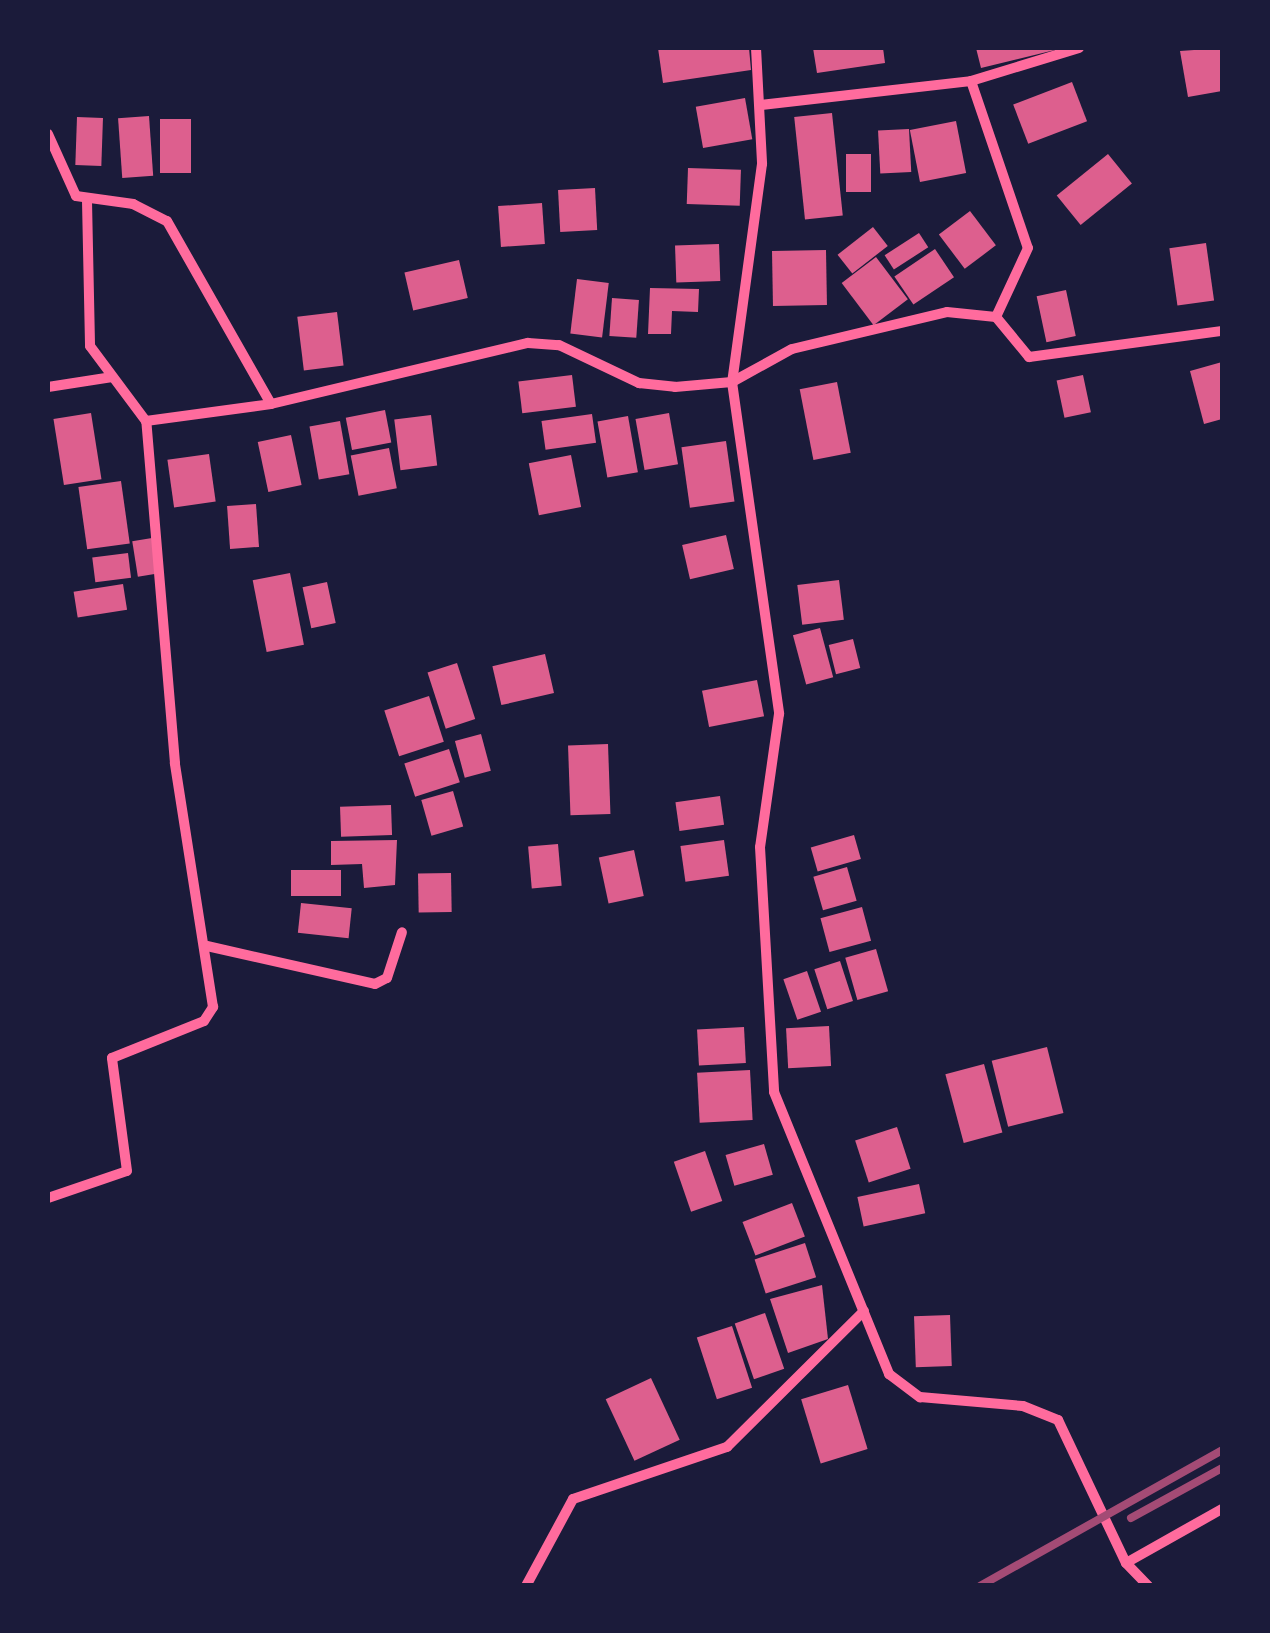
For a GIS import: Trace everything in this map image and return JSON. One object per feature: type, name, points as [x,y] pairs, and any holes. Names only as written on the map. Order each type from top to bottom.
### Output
[{"type":"street","points":[[756,48],[761,105],[732,382],[779,714],[760,848],[772,1078],[864,1312],[901,1388],[1058,1420],[1126,1563],[1148,1586]]},
{"type":"street","points":[[761,105],[971,81],[1079,48]]},
{"type":"street","points":[[971,81],[1028,248],[996,317]]},
{"type":"street","points":[[48,134],[60,174],[87,201],[133,204],[167,221],[271,404]]},
{"type":"street","points":[[48,1198],[127,1171],[112,1058],[204,1022],[213,1007],[207,946],[175,764],[146,421],[90,346],[87,201]]},
{"type":"street","points":[[146,421],[271,404],[528,344],[560,345],[639,382],[732,382],[824,340],[947,312],[996,317],[1030,357],[1222,330]]},
{"type":"street","points":[[48,387],[112,377]]},
{"type":"street","points":[[207,946],[375,984],[386,978],[402,932]]},
{"type":"street","points":[[526,1586],[573,1499],[727,1447],[864,1312]]},
{"type":"street","points":[[1126,1563],[1222,1510]]},
{"type":"building","points":[[658,48],[749,48],[751,70],[663,83]]},
{"type":"building","points":[[813,48],[883,48],[885,63],[817,73]]},
{"type":"building","points":[[976,48],[1059,48],[1059,49],[981,68]]},
{"type":"building","points":[[1222,48],[1222,91],[1188,97],[1180,51]]},
{"type":"building","points":[[1072,82],[1087,121],[1028,144],[1013,105]]},
{"type":"building","points":[[745,98],[752,139],[703,148],[696,107]]},
{"type":"building","points":[[832,113],[843,215],[805,219],[794,117]]},
{"type":"building","points":[[149,116],[153,176],[122,178],[118,118]]},
{"type":"building","points":[[77,117],[103,118],[101,166],[75,165]]},
{"type":"building","points":[[160,119],[191,119],[191,173],[160,173]]},
{"type":"building","points":[[956,121],[966,173],[920,182],[910,130]]},
{"type":"building","points":[[909,129],[911,172],[880,174],[878,131]]},
{"type":"building","points":[[846,154],[871,154],[871,192],[846,192]]},
{"type":"building","points":[[1108,154],[1132,184],[1081,225],[1057,196]]},
{"type":"building","points":[[688,168],[741,170],[740,206],[687,204]]},
{"type":"building","points":[[595,188],[597,230],[560,232],[558,190]]},
{"type":"building","points":[[542,203],[545,244],[501,247],[498,206]]},
{"type":"building","points":[[970,211],[996,245],[965,269],[939,234]]},
{"type":"building","points":[[873,227],[888,246],[852,274],[838,255]]},
{"type":"building","points":[[919,233],[928,247],[894,270],[885,255]]},
{"type":"building","points":[[1206,243],[1214,300],[1177,306],[1169,248]]},
{"type":"building","points":[[719,244],[720,281],[676,283],[675,246]]},
{"type":"building","points":[[935,249],[954,277],[913,305],[894,276]]},
{"type":"building","points":[[826,250],[827,305],[773,306],[772,251]]},
{"type":"building","points":[[876,257],[908,299],[874,325],[842,283]]},
{"type":"building","points":[[459,260],[468,298],[413,311],[404,273]]},
{"type":"building","points":[[577,279],[609,283],[602,337],[570,334]]},
{"type":"building","points":[[650,288],[699,289],[698,312],[672,311],[671,334],[648,334]]},
{"type":"building","points":[[1066,290],[1076,336],[1046,342],[1037,296]]},
{"type":"building","points":[[612,298],[639,300],[636,338],[609,336]]},
{"type":"building","points":[[337,312],[344,366],[304,370],[297,317]]},
{"type":"building","points":[[1222,362],[1222,419],[1204,424],[1190,371]]},
{"type":"building","points":[[572,375],[576,407],[522,413],[518,382]]},
{"type":"building","points":[[1083,375],[1091,412],[1064,418],[1057,381]]},
{"type":"building","points":[[837,382],[851,453],[813,460],[800,389]]},
{"type":"building","points":[[385,410],[391,442],[352,450],[346,418]]},
{"type":"building","points":[[91,413],[101,479],[64,485],[53,419]]},
{"type":"building","points":[[669,413],[678,464],[645,470],[636,419]]},
{"type":"building","points":[[592,414],[596,443],[546,450],[541,421]]},
{"type":"building","points":[[431,415],[437,466],[400,470],[394,420]]},
{"type":"building","points":[[628,416],[638,472],[607,478],[597,421]]},
{"type":"building","points":[[340,421],[349,474],[319,480],[309,426]]},
{"type":"building","points":[[291,435],[302,485],[268,492],[258,442]]},
{"type":"building","points":[[726,441],[734,501],[690,508],[681,447]]},
{"type":"building","points":[[389,448],[397,488],[359,496],[351,455]]},
{"type":"building","points":[[209,454],[216,502],[174,507],[167,460]]},
{"type":"building","points":[[571,455],[581,507],[539,515],[529,463]]},
{"type":"building","points":[[121,481],[130,543],[87,549],[78,487]]},
{"type":"building","points":[[256,504],[259,547],[230,549],[227,506]]},
{"type":"building","points":[[726,535],[734,569],[690,579],[682,545]]},
{"type":"building","points":[[152,538],[158,574],[138,577],[132,541]]},
{"type":"building","points":[[128,553],[131,578],[95,582],[92,557]]},
{"type":"building","points":[[290,573],[304,645],[267,652],[253,580]]},
{"type":"building","points":[[839,580],[844,620],[802,625],[797,585]]},
{"type":"building","points":[[327,582],[336,623],[311,628],[303,587]]},
{"type":"building","points":[[123,584],[127,610],[78,618],[74,592]]},
{"type":"building","points":[[820,628],[833,677],[806,685],[793,635]]},
{"type":"building","points":[[853,639],[860,668],[836,674],[829,645]]},
{"type":"building","points":[[545,654],[554,693],[501,705],[492,666]]},
{"type":"building","points":[[457,663],[475,719],[446,729],[428,673]]},
{"type":"building","points":[[757,680],[764,716],[709,727],[702,691]]},
{"type":"building","points":[[429,696],[444,742],[399,756],[384,711]]},
{"type":"building","points":[[481,734],[491,771],[465,778],[455,741]]},
{"type":"building","points":[[608,744],[610,814],[570,815],[568,745]]},
{"type":"building","points":[[449,749],[460,782],[415,797],[404,764]]},
{"type":"building","points":[[453,791],[463,827],[431,836],[421,800]]},
{"type":"building","points":[[720,796],[724,825],[679,831],[675,802]]},
{"type":"building","points":[[391,805],[392,835],[341,837],[340,807]]},
{"type":"building","points":[[854,835],[861,859],[818,871],[811,847]]},
{"type":"building","points":[[397,840],[395,885],[364,888],[362,864],[331,865],[331,841]]},
{"type":"building","points":[[724,840],[729,876],[685,882],[680,846]]},
{"type":"building","points":[[558,844],[562,886],[532,888],[528,847]]},
{"type":"building","points":[[634,850],[644,896],[609,903],[599,857]]},
{"type":"building","points":[[847,867],[857,901],[823,910],[813,877]]},
{"type":"building","points":[[291,870],[341,870],[341,896],[291,896]]},
{"type":"building","points":[[451,873],[452,912],[419,913],[418,874]]},
{"type":"building","points":[[301,903],[352,908],[349,938],[298,933]]},
{"type":"building","points":[[862,907],[871,941],[830,952],[820,918]]},
{"type":"building","points":[[876,949],[888,991],[857,1000],[845,958]]},
{"type":"building","points":[[840,961],[853,1001],[827,1009],[814,969]]},
{"type":"building","points":[[807,971],[821,1012],[797,1020],[783,979]]},
{"type":"building","points":[[829,1026],[831,1066],[788,1068],[786,1028]]},
{"type":"building","points":[[744,1027],[746,1063],[699,1065],[697,1029]]},
{"type":"building","points":[[1047,1047],[1063,1113],[1008,1127],[992,1061]]},
{"type":"building","points":[[984,1064],[1002,1133],[964,1143],[945,1074]]},
{"type":"building","points":[[750,1070],[753,1120],[700,1123],[697,1073]]},
{"type":"building","points":[[897,1127],[911,1169],[869,1182],[855,1141]]},
{"type":"building","points":[[764,1144],[773,1175],[734,1186],[726,1155]]},
{"type":"building","points":[[705,1151],[722,1201],[691,1212],[674,1162]]},
{"type":"building","points":[[919,1184],[925,1213],[864,1226],[857,1197]]},
{"type":"building","points":[[792,1203],[805,1237],[755,1256],[743,1222]]},
{"type":"building","points":[[805,1243],[816,1277],[766,1294],[755,1259]]},
{"type":"building","points":[[822,1285],[828,1339],[788,1353],[770,1299]]},
{"type":"building","points":[[765,1313],[784,1369],[754,1379],[735,1323]]},
{"type":"building","points":[[950,1315],[952,1366],[916,1367],[914,1316]]},
{"type":"building","points":[[732,1326],[752,1388],[717,1399],[697,1337]]},
{"type":"building","points":[[651,1378],[680,1440],[634,1461],[606,1399]]},
{"type":"building","points":[[848,1385],[868,1449],[821,1463],[801,1399]]},
{"type":"railway","points":[[980,1586],[1222,1450]]},
{"type":"railway","points":[[1131,1518],[1222,1468]]}]
